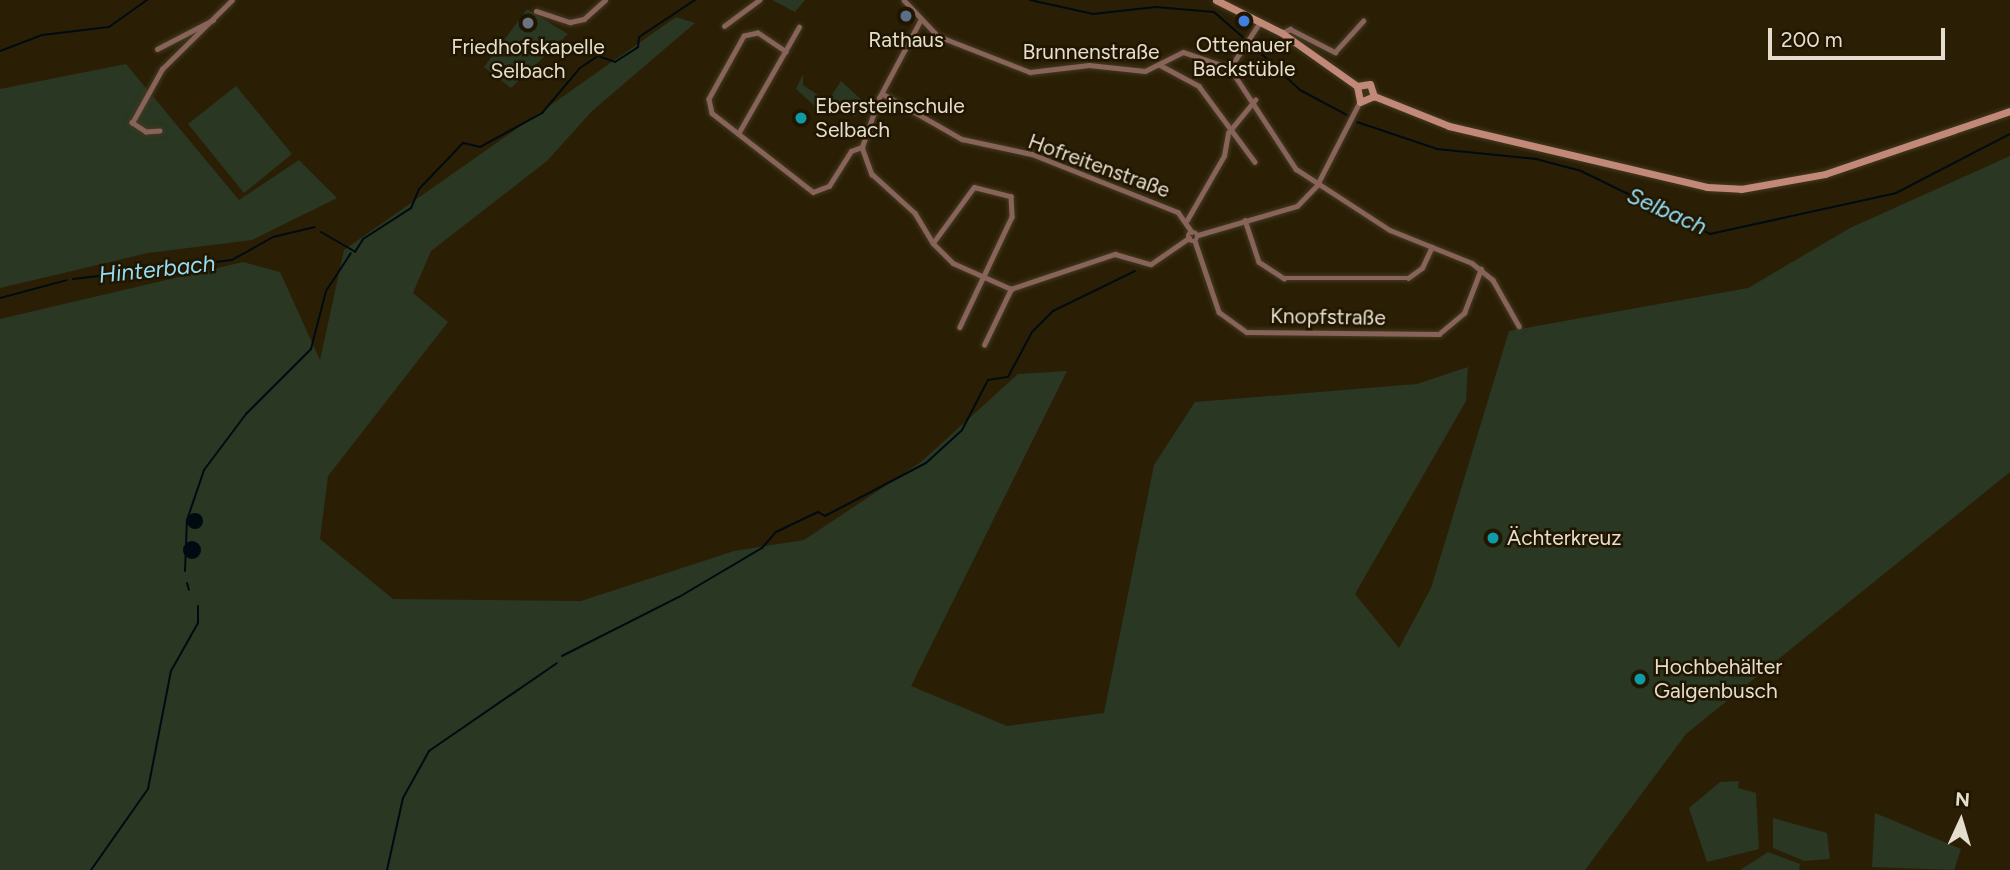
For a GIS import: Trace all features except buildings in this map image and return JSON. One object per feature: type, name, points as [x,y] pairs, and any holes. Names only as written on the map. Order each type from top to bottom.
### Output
[{"type":"main road","points":[[1216,0],[1282,33],[1357,86],[1370,85],[1374,96]]},
{"type":"main road","points":[[1357,86],[1360,102],[1374,96],[1449,127],[1707,187],[1741,189],[1825,174],[2010,111]]},
{"type":"street","points":[[160,131],[146,132],[132,123],[162,69],[220,16],[232,0]]},
{"type":"street","points":[[536,11],[570,22],[584,19],[605,0]]},
{"type":"street","points":[[724,26],[759,0]]},
{"type":"street","name":"Brunnenstraße","points":[[905,0],[920,21],[980,55],[1030,72],[1089,65],[1145,71],[1159,65],[1199,86],[1228,133],[1255,162]]},
{"type":"street","points":[[157,49],[220,16]]},
{"type":"street","points":[[920,21],[883,94],[862,148],[872,174],[915,213],[933,243],[984,279],[1011,289],[1115,254],[1151,264],[1189,238],[1192,232],[1197,238]]},
{"type":"street","points":[[1230,68],[1260,21]]},
{"type":"street","points":[[1282,33],[1290,29],[1335,52],[1363,21]]},
{"type":"street","points":[[738,134],[799,27]]},
{"type":"street","points":[[786,52],[758,33],[744,36],[709,103],[738,134],[813,192],[829,186],[851,151],[862,148]]},
{"type":"street","points":[[1159,65],[1183,52],[1230,68],[1255,100],[1296,169],[1317,186],[1432,247],[1480,269],[1520,326]]},
{"type":"street","name":"Hofreitenstraße","points":[[883,94],[962,139],[1031,154],[1187,220],[1192,232]]},
{"type":"street","name":"Hofreitenstraße","points":[[1187,220],[1224,156],[1228,133],[1255,100]]},
{"type":"street","points":[[1189,238],[1197,238],[1245,220],[1297,206],[1317,186],[1360,102]]},
{"type":"street","points":[[933,243],[974,187],[1014,203],[984,279],[960,327]]},
{"type":"street","points":[[1245,220],[1259,262],[1284,278],[1408,278],[1422,268],[1432,247]]},
{"type":"street","name":"Knopfstraße","points":[[1197,238],[1219,312],[1247,332],[1439,334],[1464,313],[1480,269]]},
{"type":"street","points":[[984,345],[1011,289]]},
{"type":"green space","points":[[772,0],[805,0],[795,12]]},
{"type":"green space","points":[[527,9],[568,34],[511,88],[484,67]]},
{"type":"green space","points":[[676,17],[695,23],[592,111],[547,161],[431,251],[413,293],[448,322],[328,476],[320,539],[393,599],[581,601],[734,551],[804,540],[921,462],[1018,374],[1067,371],[911,686],[1007,726],[1104,713],[1154,465],[1195,402],[1417,384],[1468,367],[1466,401],[1355,594],[1399,648],[1431,588],[1509,331],[1748,288],[1850,228],[2010,156],[2010,472],[1686,734],[1585,870],[0,870],[0,319],[243,262],[280,272],[320,360],[344,250]]},
{"type":"green space","points":[[126,64],[239,200],[299,160],[337,198],[252,240],[148,253],[0,288],[0,89]]},
{"type":"green space","points":[[803,74],[803,85],[825,100],[818,109],[796,89]]},
{"type":"green space","points":[[841,81],[865,103],[856,117],[826,104]]},
{"type":"green space","points":[[236,86],[292,154],[244,193],[188,124]]},
{"type":"green space","points":[[1739,781],[1738,788],[1756,793],[1759,849],[1707,862],[1689,808],[1720,782]]},
{"type":"green space","points":[[1875,813],[1961,849],[1954,870],[1872,867]]},
{"type":"green space","points":[[1773,818],[1827,833],[1830,859],[1804,861],[1773,848]]},
{"type":"green space","points":[[1768,852],[1800,864],[1799,870],[1740,870]]},
{"type":"shaded area","points":[[192,513],[198,513],[203,521],[201,527],[192,529],[187,524],[187,518]]},
{"type":"shaded area","points":[[192,541],[198,544],[201,550],[198,556],[192,559],[186,556],[183,550],[186,544]]},
{"type":"waterway","points":[[0,51],[42,35],[109,27],[147,0]]},
{"type":"waterway","name":"Hinterbach","points":[[321,232],[355,252],[363,239],[411,208],[419,189],[463,143],[480,147],[542,113],[580,68],[598,56],[615,62],[638,47],[639,37],[695,0]]},
{"type":"waterway","name":"Selbach","points":[[1030,0],[1093,14],[1156,7],[1214,12],[1244,38]]},
{"type":"waterway","name":"Selbach","points":[[1251,44],[1300,90],[1349,116]]},
{"type":"waterway","name":"Selbach","points":[[1357,122],[1437,149],[1536,159],[1581,171],[1710,234],[1896,193],[2010,134]]},
{"type":"waterway","name":"Hinterbach","points":[[73,279],[232,260],[273,237],[315,227]]},
{"type":"waterway","points":[[185,571],[187,520],[204,470],[246,414],[311,349],[326,291],[351,253]]},
{"type":"waterway","points":[[562,656],[679,597],[762,548],[776,532],[818,512],[825,516],[926,463],[962,430],[988,380],[1008,377],[1032,332],[1053,311],[1135,271]]},
{"type":"waterway","name":"Hinterbach","points":[[0,298],[67,280]]},
{"type":"waterway","points":[[187,583],[189,590]]},
{"type":"waterway","points":[[91,870],[148,789],[171,671],[198,623],[198,606]]},
{"type":"waterway","points":[[387,870],[403,798],[429,751],[557,663]]},
{"type":"place","name":"Rathaus","points":[[906,16]]},
{"type":"place","name":"Ottenauer Backstüble","points":[[1244,21]]},
{"type":"place","name":"Friedhofskapelle Selbach","points":[[528,23]]},
{"type":"place","name":"Ebersteinschule Selbach","points":[[801,118]]},
{"type":"place","name":"Ächterkreuz","points":[[1493,538]]},
{"type":"place","name":"Hochbehälter Galgenbusch","points":[[1640,679]]}]
